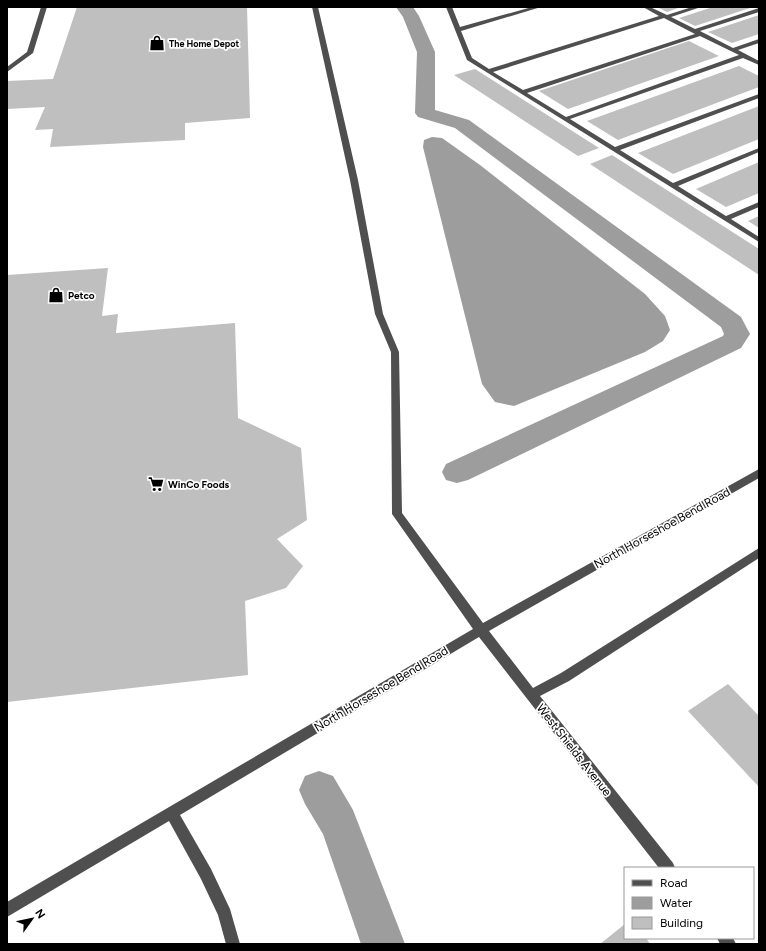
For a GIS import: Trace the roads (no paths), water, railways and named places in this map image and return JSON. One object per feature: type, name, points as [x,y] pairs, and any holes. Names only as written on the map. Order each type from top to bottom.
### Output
[{"type":"street","points":[[7,70],[30,54],[44,7]]},
{"type":"street","name":"West Shields Avenue","points":[[314,7],[354,180],[379,314],[395,352],[397,514],[481,630],[667,867]]},
{"type":"street","points":[[449,7],[469,59],[759,240]]},
{"type":"street","points":[[457,30],[538,7]]},
{"type":"street","points":[[646,7],[759,63]]},
{"type":"street","points":[[489,71],[698,7]]},
{"type":"street","points":[[523,92],[759,10]]},
{"type":"street","points":[[732,50],[759,41]]},
{"type":"street","points":[[565,119],[744,56]]},
{"type":"street","points":[[615,150],[759,96]]},
{"type":"street","points":[[672,186],[759,150]]},
{"type":"street","points":[[726,220],[759,204]]},
{"type":"street","name":"North Horseshoe Bend Road","points":[[7,910],[481,630],[759,473]]},
{"type":"street","points":[[531,695],[565,678],[759,552]]},
{"type":"street","points":[[172,813],[206,874],[226,914],[233,944]]},
{"type":"water","points":[[432,137],[442,138],[480,165],[645,294],[665,316],[670,330],[663,341],[645,352],[514,406],[495,402],[482,384],[423,147],[424,140]]},
{"type":"waterway","points":[[404,7],[411,16],[426,52],[425,113],[462,124],[732,323],[737,334],[732,342],[457,472]]},
{"type":"waterway","points":[[319,790],[339,824],[383,944]]},
{"type":"place","name":"The Home Depot","points":[[157,43]]},
{"type":"place","name":"Petco","points":[[56,295]]},
{"type":"place","name":"WinCo Foods","points":[[156,484]]}]
